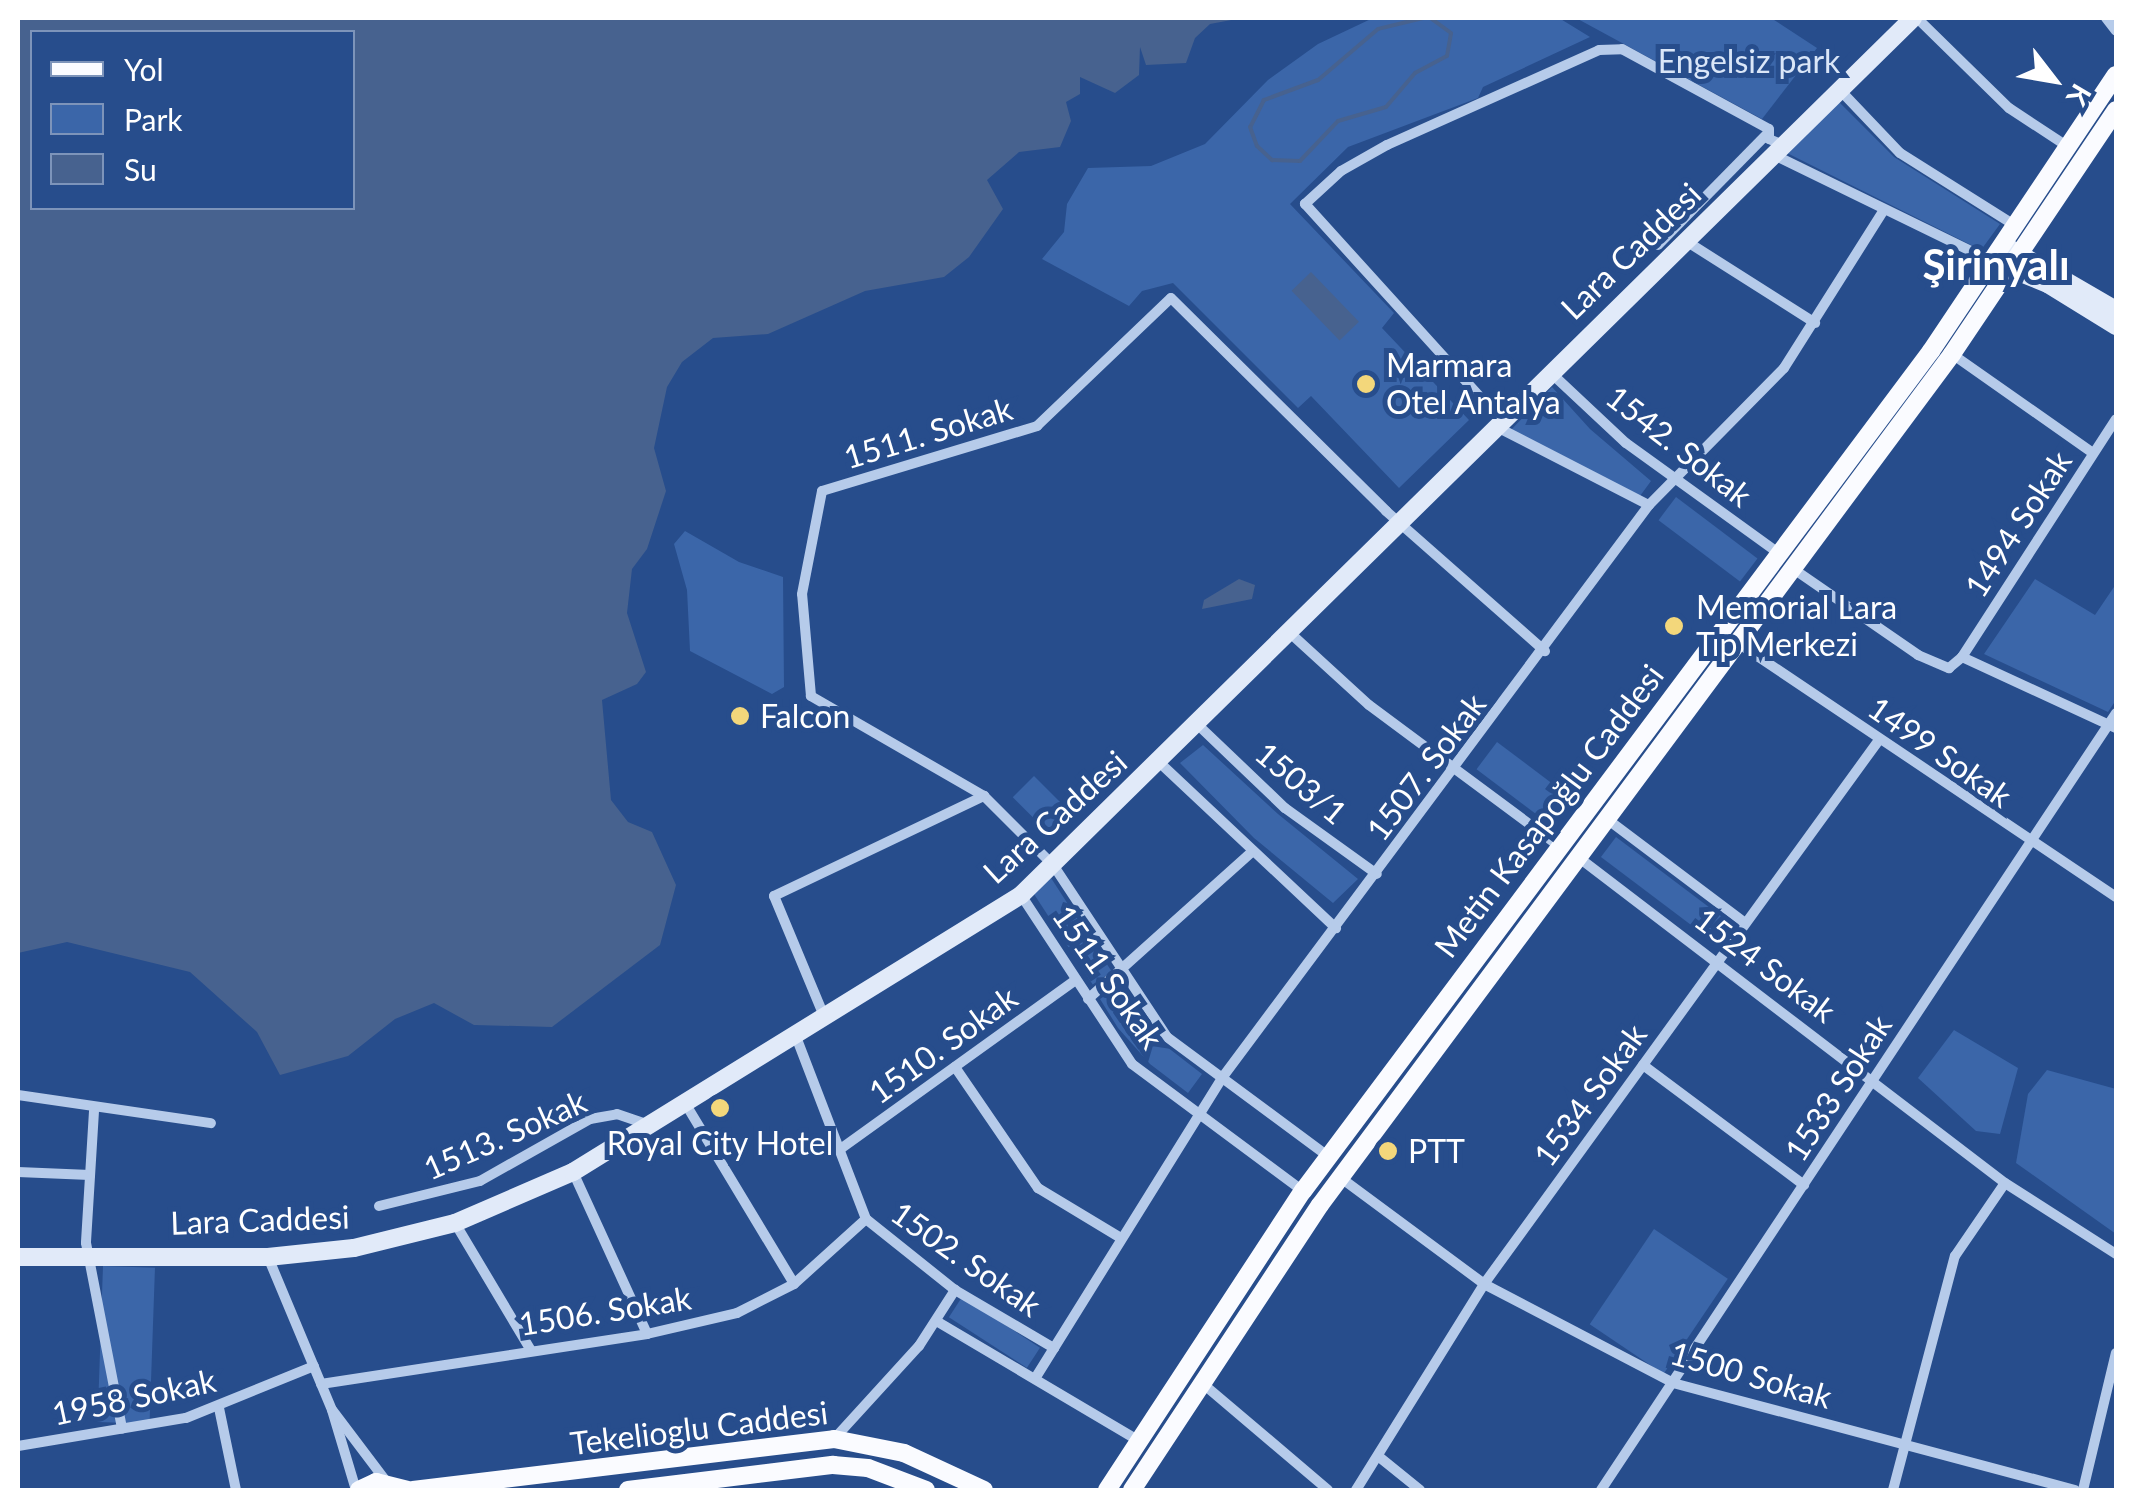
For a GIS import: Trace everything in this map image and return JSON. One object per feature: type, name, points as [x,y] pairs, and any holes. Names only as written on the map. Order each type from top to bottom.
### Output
[{"type":"main road","name":"Metin Kasapoğlu Caddesi","points":[[2012,249],[2017,227],[2116,75]]},
{"type":"main road","name":"Metin Kasapoğlu Caddesi","points":[[1107,1490],[1303,1192],[1559,846],[2116,110]]},
{"type":"main road","name":"Metin Kasapoğlu Caddesi","points":[[1132,1490],[1340,1178],[1952,354],[2000,266]]},
{"type":"main road","name":"Tekelioglu Caddesi","points":[[357,1490],[376,1482],[401,1489],[834,1438],[904,1454],[984,1490]]},
{"type":"main road","name":"Tekelioglu Caddesi","points":[[628,1490],[822,1464],[868,1468],[926,1490]]},
{"type":"street","name":"Lara Caddesi","points":[[18,1256],[90,1253],[268,1257],[354,1248],[455,1224],[573,1172],[1021,895],[1686,241],[1774,143],[1915,18]]},
{"type":"street","points":[[1915,18],[2009,108],[2070,148]]},
{"type":"street","points":[[2106,18],[2116,31]]},
{"type":"street","points":[[1649,506],[1498,423],[1305,204],[1341,171],[1387,145],[1599,50],[1622,49],[1884,210],[2000,266],[2048,284],[2116,326]]},
{"type":"street","points":[[1839,89],[1900,153],[2017,227]]},
{"type":"street","points":[[1658,245],[1774,143]]},
{"type":"street","name":"1507. Sokak","points":[[1036,1377],[1222,1078],[1456,770],[1649,506],[1784,368],[1884,210]]},
{"type":"street","points":[[1686,241],[1815,323]]},
{"type":"street","points":[[2012,249],[2116,310]]},
{"type":"street","name":"1511. Sokak","points":[[1329,1157],[1167,1037],[1122,975],[1054,866],[984,796],[811,696],[802,594],[822,491],[1037,426],[1171,298],[1398,523]]},
{"type":"street","points":[[1952,354],[2093,453]]},
{"type":"street","name":"1542. Sokak","points":[[1550,372],[1673,478],[1780,554]]},
{"type":"street","name":"1494 Sokak","points":[[1962,658],[2116,418]]},
{"type":"street","points":[[1398,523],[1544,650]]},
{"type":"street","points":[[1794,570],[1918,655],[1949,668],[1962,658],[2113,726]]},
{"type":"street","points":[[1289,632],[1456,770],[1559,846]]},
{"type":"street","name":"1499 Sokak","points":[[1738,643],[2030,844],[2116,897]]},
{"type":"street","name":"1533 Sokak","points":[[1601,1490],[2030,844],[2113,726],[2116,713]]},
{"type":"street","name":"1503/1","points":[[1197,724],[1285,808],[1377,874]]},
{"type":"street","name":"1534 Sokak","points":[[1356,1490],[1484,1284],[1880,740]]},
{"type":"street","points":[[1159,762],[1336,928]]},
{"type":"street","points":[[824,1016],[774,896],[984,796]]},
{"type":"street","points":[[1607,819],[1745,923]]},
{"type":"street","points":[[1088,999],[1122,975],[1252,852]]},
{"type":"street","name":"1524 Sokak","points":[[1578,857],[1874,1078],[2005,1183],[2116,1254]]},
{"type":"street","name":"1511 Sokak","points":[[1021,895],[1132,1064],[1303,1192]]},
{"type":"street","name":"1510. Sokak","points":[[839,1150],[1076,980]]},
{"type":"street","name":"1502. Sokak","points":[[795,1034],[866,1219],[956,1290],[1054,1348]]},
{"type":"street","points":[[1642,1065],[1804,1185]]},
{"type":"street","points":[[955,1067],[1038,1188],[1121,1238]]},
{"type":"street","points":[[18,1095],[94,1110],[211,1123]]},
{"type":"street","points":[[686,1103],[794,1284]]},
{"type":"street","points":[[94,1110],[90,1253],[122,1428]]},
{"type":"street","name":"1513. Sokak","points":[[380,1206],[480,1181],[590,1119],[617,1114],[650,1125]]},
{"type":"street","points":[[18,1172],[90,1176]]},
{"type":"street","points":[[573,1172],[647,1334]]},
{"type":"street","name":"1500 Sokak","points":[[1340,1178],[1484,1284],[1673,1383],[2075,1490]]},
{"type":"street","points":[[1892,1490],[1955,1256],[2005,1183]]},
{"type":"street","name":"1506. Sokak","points":[[321,1384],[647,1334],[738,1313],[794,1284],[866,1219]]},
{"type":"street","points":[[455,1224],[530,1349]]},
{"type":"street","points":[[268,1257],[332,1410],[357,1490]]},
{"type":"street","points":[[834,1438],[938,1322],[956,1290]]},
{"type":"street","points":[[938,1322],[1140,1441]]},
{"type":"street","points":[[2083,1490],[2116,1352]]},
{"type":"street","name":"1958 Sokak","points":[[18,1446],[219,1408],[314,1366]]},
{"type":"street","points":[[1202,1383],[1328,1490]]},
{"type":"street","points":[[219,1408],[236,1490]]},
{"type":"street","points":[[332,1410],[401,1489]]},
{"type":"street","points":[[1378,1456],[1420,1490]]},
{"type":"green space","points":[[1373,18],[1559,18],[1590,37],[1483,87],[1478,98],[1348,147],[1290,204],[1394,313],[1382,328],[1469,420],[1399,488],[1311,396],[1298,408],[1173,283],[1142,291],[1129,306],[1042,259],[1064,232],[1067,204],[1088,168],[1151,166],[1205,144],[1268,80],[1318,44]]},
{"type":"green space","name":"Engelsiz park","points":[[1576,18],[1771,18],[1817,48],[1762,119]]},
{"type":"green space","points":[[1839,102],[1894,157],[2000,224],[1981,250],[1787,153]]},
{"type":"green space","points":[[1552,387],[1590,429],[1651,481],[1640,496],[1511,430]]},
{"type":"green space","points":[[1676,497],[1757,558],[1740,582],[1659,520]]},
{"type":"green space","points":[[685,531],[739,562],[783,577],[784,687],[772,694],[690,651],[687,590],[674,544]]},
{"type":"green space","points":[[2035,579],[2095,615],[2116,584],[2116,700],[2108,712],[1984,654]]},
{"type":"green space","points":[[1497,742],[1574,800],[1553,827],[1477,769]]},
{"type":"green space","points":[[1203,745],[1278,814],[1358,879],[1333,903],[1254,838],[1180,763]]},
{"type":"green space","points":[[1034,776],[1070,812],[1049,833],[1013,797]]},
{"type":"green space","points":[[1616,837],[1731,924],[1716,944],[1601,857]]},
{"type":"green space","points":[[1051,878],[1112,972],[1093,984],[1032,891]]},
{"type":"green space","points":[[1120,986],[1158,1040],[1202,1074],[1188,1093],[1150,1064],[1118,1028],[1100,999]]},
{"type":"green space","points":[[1954,1030],[2018,1068],[2000,1134],[1976,1131],[1918,1078]]},
{"type":"green space","points":[[2047,1070],[2116,1089],[2116,1234],[2016,1163],[2028,1094]]},
{"type":"green space","points":[[1654,1229],[1728,1279],[1663,1374],[1590,1324]]},
{"type":"green space","points":[[103,1266],[155,1268],[150,1424],[98,1422]]},
{"type":"green space","points":[[962,1297],[1040,1348],[1027,1368],[949,1317]]},
{"type":"water","points":[[18,18],[1242,18],[1210,24],[1195,38],[1186,63],[1146,65],[1140,47],[1139,75],[1115,93],[1080,77],[1080,94],[1066,102],[1071,121],[1060,147],[1019,152],[987,180],[1003,209],[969,257],[944,277],[865,291],[768,334],[713,338],[682,362],[667,387],[654,448],[666,491],[647,549],[632,569],[627,613],[646,672],[637,684],[602,700],[611,800],[628,822],[652,832],[676,885],[660,945],[552,1027],[474,1025],[434,1003],[395,1019],[348,1056],[280,1075],[257,1032],[190,972],[67,942],[18,953]]},
{"type":"water","points":[[1311,272],[1359,322],[1340,340],[1292,291]]},
{"type":"water","points":[[1239,579],[1255,585],[1252,599],[1202,609],[1204,600]]},
{"type":"waterway","points":[[1423,18],[1378,29],[1318,80],[1264,100],[1250,127],[1257,146],[1272,160],[1300,161],[1338,121],[1386,107],[1415,73],[1447,56],[1451,33],[1430,18]]},
{"type":"place","name":"Marmara Otel Antalya","points":[[1366,384]]},
{"type":"place","name":"Memorial Lara Tıp Merkezi","points":[[1674,626]]},
{"type":"place","name":"Falcon","points":[[740,716]]},
{"type":"place","name":"Royal City Hotel","points":[[720,1108]]},
{"type":"place","name":"PTT","points":[[1388,1151]]},
{"type":"district","name":"Şirinyalı","points":[[1996,264]]}]
